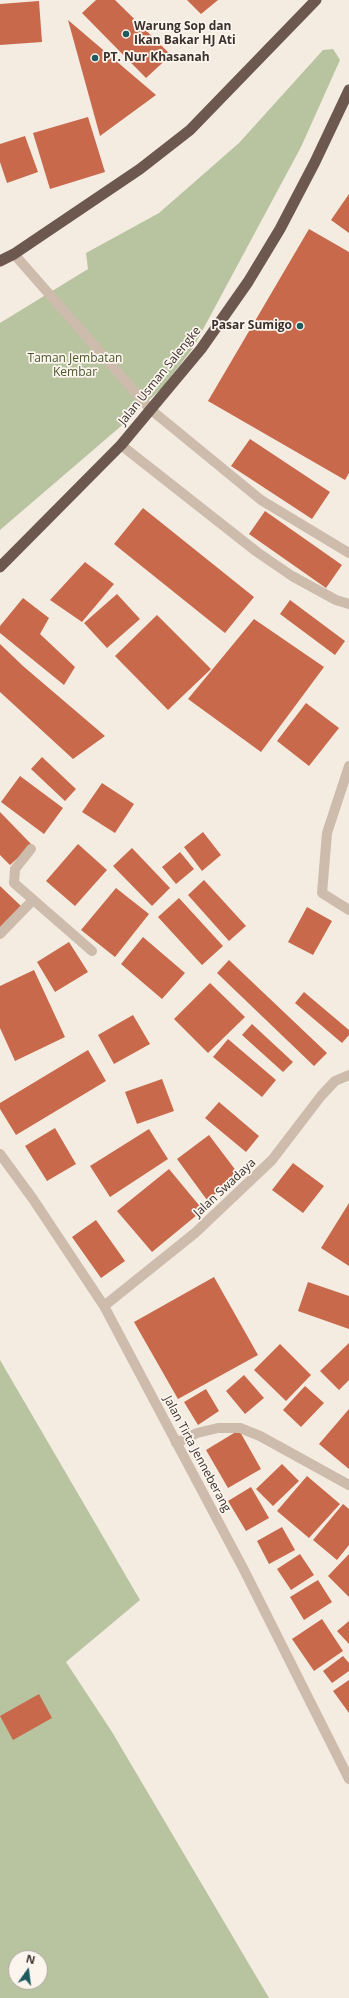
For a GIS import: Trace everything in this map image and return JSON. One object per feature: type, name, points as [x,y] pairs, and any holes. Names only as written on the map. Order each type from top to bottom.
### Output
[{"type":"highway","points":[[0,262],[140,169],[190,130],[316,0]]},
{"type":"highway","name":"Jalan Usman Salengke","points":[[0,567],[121,445],[201,349],[248,282],[280,230],[308,176],[349,90]]},
{"type":"street","points":[[14,254],[150,409],[261,500],[349,553]]},
{"type":"street","points":[[121,445],[292,576],[336,600],[349,604]]},
{"type":"street","points":[[349,766],[327,833],[322,892],[349,910]]},
{"type":"street","points":[[31,849],[16,869],[13,877],[14,883],[32,901],[92,951]]},
{"type":"street","points":[[0,934],[32,901]]},
{"type":"street","name":"Jalan Swadaya","points":[[104,1306],[196,1233],[272,1160],[321,1096],[336,1081],[349,1075]]},
{"type":"street","name":"Jalan Tirta Jenneberang","points":[[0,1154],[33,1198],[104,1306],[244,1570],[349,1779]]},
{"type":"street","points":[[176,1443],[198,1433],[218,1428],[240,1428],[260,1436],[349,1485]]},
{"type":"green space","name":"Taman Jembatan Kembar","points":[[333,49],[340,60],[301,147],[193,348],[162,388],[120,427],[0,530],[0,323],[88,269],[86,253],[159,213],[239,143],[323,50]]},
{"type":"green space","points":[[0,1360],[140,1600],[66,1662],[112,1732],[269,1998],[0,1998]]},
{"type":"building","name":"Warung Sop dan Ikan Bakar HJ Ati","points":[[96,0],[115,0],[171,55],[146,78],[82,13]]},
{"type":"building","points":[[187,0],[218,0],[201,14]]},
{"type":"building","points":[[39,1],[42,42],[0,45],[0,4]]},
{"type":"building","name":"PT. Nur Khasanah","points":[[68,20],[156,95],[100,136]]},
{"type":"building","points":[[88,117],[105,172],[50,189],[33,133]]},
{"type":"building","points":[[25,136],[38,172],[7,183],[0,162],[0,144]]},
{"type":"building","points":[[349,194],[349,233],[331,220]]},
{"type":"building","name":"Pasar Sumigo","points":[[309,229],[349,252],[349,473],[345,480],[208,401]]},
{"type":"building","points":[[250,439],[330,492],[312,519],[231,466]]},
{"type":"building","points":[[143,508],[254,597],[225,633],[114,544]]},
{"type":"building","points":[[265,511],[342,565],[326,588],[249,534]]},
{"type":"building","points":[[85,562],[114,584],[82,622],[50,600]]},
{"type":"building","points":[[117,594],[140,619],[107,648],[84,623]]},
{"type":"building","points":[[23,598],[49,618],[40,634],[75,667],[64,685],[0,633],[0,626]]},
{"type":"building","points":[[290,600],[345,641],[335,655],[280,614]]},
{"type":"building","points":[[157,615],[211,669],[168,710],[115,656]]},
{"type":"building","points":[[254,619],[324,667],[261,752],[188,699]]},
{"type":"building","points":[[0,644],[23,666],[105,736],[73,759],[0,692]]},
{"type":"building","points":[[306,703],[339,728],[309,766],[277,741]]},
{"type":"building","points":[[42,757],[76,789],[65,801],[31,769]]},
{"type":"building","points":[[20,776],[63,808],[44,834],[1,802]]},
{"type":"building","points":[[102,783],[134,804],[115,833],[82,812]]},
{"type":"building","points":[[0,812],[32,845],[10,865],[0,855]]},
{"type":"building","points":[[203,832],[221,855],[202,871],[184,847]]},
{"type":"building","points":[[78,844],[107,870],[75,906],[46,881]]},
{"type":"building","points":[[132,848],[170,888],[152,906],[113,866]]},
{"type":"building","points":[[180,852],[194,869],[176,884],[162,867]]},
{"type":"building","points":[[204,880],[246,926],[229,941],[188,895]]},
{"type":"building","points":[[0,886],[21,906],[0,928]]},
{"type":"building","points":[[116,888],[149,914],[115,957],[81,930]]},
{"type":"building","points":[[179,898],[223,946],[202,965],[158,917]]},
{"type":"building","points":[[307,907],[332,921],[313,955],[288,942]]},
{"type":"building","points":[[143,937],[185,973],[162,999],[121,964]]},
{"type":"building","points":[[69,942],[88,972],[55,992],[37,962]]},
{"type":"building","points":[[229,960],[327,1053],[314,1066],[217,973]]},
{"type":"building","points":[[34,970],[65,1037],[15,1061],[0,1028],[0,986]]},
{"type":"building","points":[[210,983],[245,1017],[208,1053],[174,1019]]},
{"type":"building","points":[[304,992],[349,1030],[349,1035],[342,1043],[295,1003]]},
{"type":"building","points":[[133,1015],[150,1044],[114,1064],[98,1035]]},
{"type":"building","points":[[252,1024],[293,1062],[283,1072],[242,1035]]},
{"type":"building","points":[[228,1039],[276,1080],[262,1097],[213,1057]]},
{"type":"building","points":[[88,1050],[106,1081],[16,1135],[0,1109],[0,1103]]},
{"type":"building","points":[[162,1079],[174,1111],[137,1124],[125,1092]]},
{"type":"building","points":[[219,1102],[259,1136],[246,1152],[205,1118]]},
{"type":"building","points":[[55,1128],[76,1164],[47,1181],[25,1146]]},
{"type":"building","points":[[149,1129],[168,1159],[110,1197],[90,1166]]},
{"type":"building","points":[[209,1135],[240,1176],[207,1200],[177,1159]]},
{"type":"building","points":[[293,1163],[324,1186],[303,1213],[272,1190]]},
{"type":"building","points":[[169,1169],[203,1210],[152,1252],[117,1211]]},
{"type":"building","points":[[349,1203],[349,1266],[321,1248]]},
{"type":"building","points":[[96,1220],[125,1261],[101,1278],[72,1237]]},
{"type":"building","points":[[214,1277],[258,1355],[178,1399],[134,1322]]},
{"type":"building","points":[[308,1282],[349,1296],[349,1329],[298,1311]]},
{"type":"building","points":[[349,1343],[349,1380],[339,1390],[320,1371]]},
{"type":"building","points":[[280,1344],[311,1375],[286,1401],[254,1370]]},
{"type":"building","points":[[244,1375],[264,1398],[245,1414],[226,1391]]},
{"type":"building","points":[[305,1386],[324,1403],[301,1427],[283,1410]]},
{"type":"building","points":[[206,1389],[219,1411],[198,1425],[184,1402]]},
{"type":"building","points":[[349,1409],[349,1469],[319,1444]]},
{"type":"building","points":[[239,1430],[261,1469],[228,1488],[206,1450]]},
{"type":"building","points":[[282,1464],[299,1481],[273,1506],[256,1489]]},
{"type":"building","points":[[307,1476],[340,1504],[309,1538],[277,1511]]},
{"type":"building","points":[[251,1487],[269,1518],[246,1531],[228,1501]]},
{"type":"building","points":[[343,1504],[349,1509],[349,1545],[337,1560],[313,1540]]},
{"type":"building","points":[[282,1527],[295,1550],[269,1564],[257,1541]]},
{"type":"building","points":[[300,1554],[314,1575],[291,1590],[277,1569]]},
{"type":"building","points":[[349,1554],[349,1597],[328,1576]]},
{"type":"building","points":[[318,1580],[332,1602],[304,1620],[290,1597]]},
{"type":"building","points":[[322,1619],[343,1651],[314,1671],[292,1639]]},
{"type":"building","points":[[349,1621],[349,1644],[337,1631]]},
{"type":"building","points":[[343,1656],[349,1663],[349,1671],[332,1683],[323,1671]]},
{"type":"building","points":[[349,1680],[349,1713],[333,1691]]},
{"type":"building","points":[[39,1694],[52,1718],[13,1740],[0,1716]]},
{"type":"place","name":"Warung Sop dan Ikan Bakar HJ Ati","points":[[126,34]]},
{"type":"place","name":"PT. Nur Khasanah","points":[[95,58]]},
{"type":"place","name":"Pasar Sumigo","points":[[300,326]]}]
